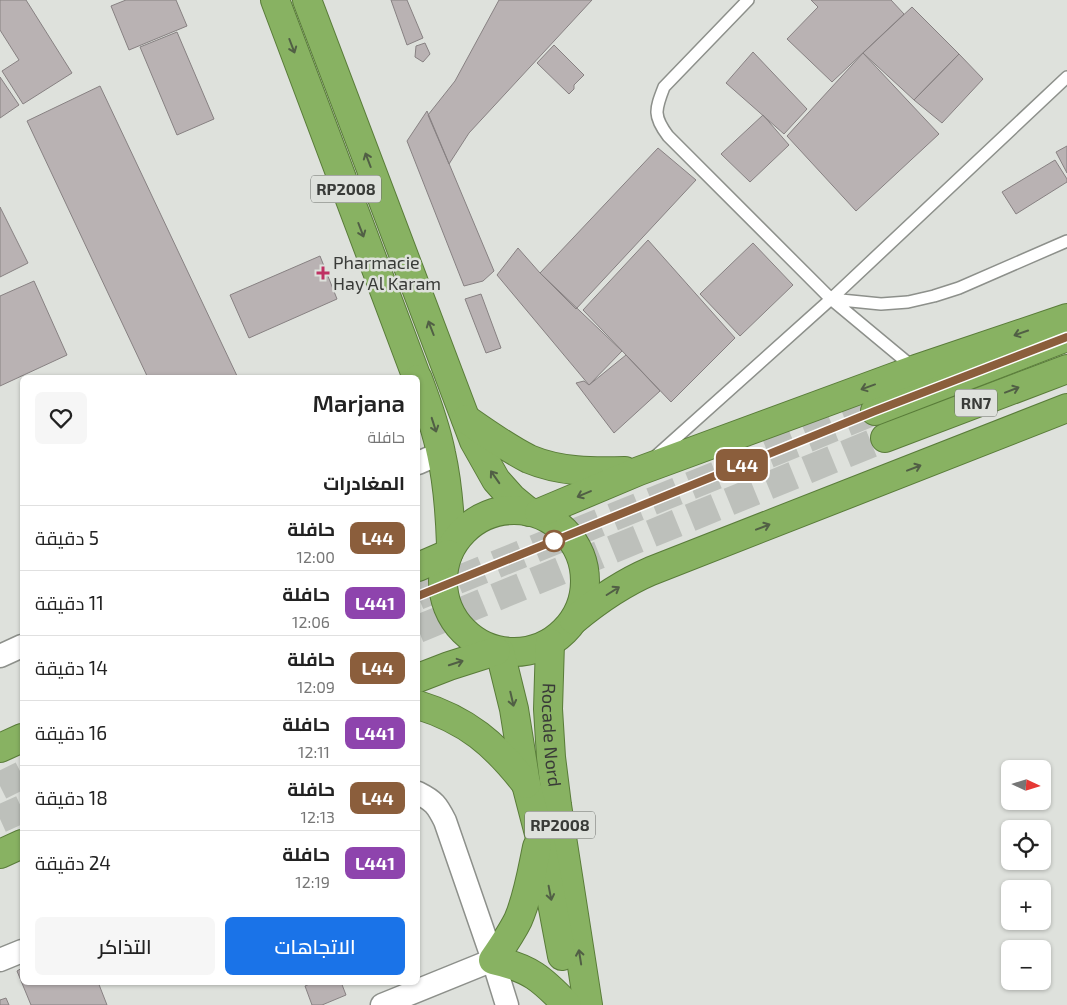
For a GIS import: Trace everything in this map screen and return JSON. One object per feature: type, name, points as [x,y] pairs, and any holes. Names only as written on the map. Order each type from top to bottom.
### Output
[{"type":"highway","name":"RP2008","points":[[275,0],[416,375]]},
{"type":"highway","name":"RP2008","points":[[307,0],[474,441],[496,480],[512,498],[534,513]]},
{"type":"highway","points":[[534,513],[639,471],[916,370],[1067,318]]},
{"type":"highway","name":"RN7","points":[[875,411],[1067,337]]},
{"type":"highway","name":"RN7","points":[[885,438],[1067,369]]},
{"type":"highway","name":"RP2008","points":[[420,387],[436,433],[429,458],[450,508],[450,550]]},
{"type":"highway","points":[[574,620],[581,604],[584,588],[584,570],[579,554],[571,539],[560,527],[534,513],[511,510],[494,513],[477,520],[463,531],[450,550],[445,561],[442,578],[444,595],[449,611],[458,626],[470,638],[484,647],[498,651],[518,653],[534,650],[550,643],[594,603],[633,579],[1067,408]]},
{"type":"highway","points":[[466,419],[513,450],[530,459],[548,465],[585,472],[639,471]]},
{"type":"highway","points":[[420,566],[450,550]]},
{"type":"highway","name":"Rocade Nord","points":[[550,643],[548,709],[551,757],[588,1005]]},
{"type":"highway","points":[[420,677],[498,651]]},
{"type":"highway","name":"Rocade Nord","points":[[498,651],[514,709],[526,784],[539,834],[569,1005]]},
{"type":"highway","points":[[420,706],[451,717],[474,731],[494,746],[526,784]]},
{"type":"highway","points":[[0,748],[20,739]]},
{"type":"highway","points":[[539,834],[527,894],[518,919],[494,960],[524,969],[550,987],[569,1005]]},
{"type":"street","points":[[0,656],[20,647]]},
{"type":"street","points":[[420,795],[430,799],[439,809],[445,821],[494,960],[507,1005]]},
{"type":"street","points":[[0,960],[20,951]]},
{"type":"street","points":[[392,1003],[494,960]]},
{"type":"lane","points":[[748,0],[664,88],[658,101],[656,114],[660,125],[668,136],[831,299],[916,370]]},
{"type":"lane","points":[[639,471],[831,299],[1067,77]]},
{"type":"lane","points":[[831,299],[881,304],[908,302],[934,296],[958,288],[1067,241]]},
{"type":"building","points":[[0,0],[26,0],[72,73],[23,104],[2,71],[19,60],[0,30]]},
{"type":"building","points":[[126,0],[176,0],[187,26],[129,50],[111,6]]},
{"type":"building","points":[[391,0],[407,0],[423,38],[407,45]]},
{"type":"building","points":[[499,0],[592,0],[469,133],[449,164],[428,115],[455,81]]},
{"type":"building","points":[[811,0],[891,0],[904,14],[832,82],[787,39],[818,7]]},
{"type":"building","points":[[912,7],[959,54],[914,100],[863,53]]},
{"type":"building","points":[[177,32],[214,119],[177,135],[140,47]]},
{"type":"building","points":[[425,43],[430,54],[423,62],[415,57],[416,46]]},
{"type":"building","points":[[554,45],[584,75],[574,85],[574,89],[569,94],[537,63]]},
{"type":"building","points":[[753,52],[807,109],[784,134],[726,83]]},
{"type":"building","points":[[863,53],[939,134],[856,211],[787,136]]},
{"type":"building","points":[[959,54],[983,79],[942,123],[914,100]]},
{"type":"building","points":[[0,77],[19,105],[0,118]]},
{"type":"building","points":[[100,86],[237,375],[147,375],[27,121]]},
{"type":"building","points":[[427,111],[494,271],[483,281],[464,286],[407,141]]},
{"type":"building","points":[[763,115],[789,145],[750,182],[721,154]]},
{"type":"building","points":[[1067,146],[1067,173],[1056,152]]},
{"type":"building","points":[[658,148],[696,180],[576,309],[540,273]]},
{"type":"building","points":[[1055,160],[1067,182],[1016,214],[1002,192]]},
{"type":"building","points":[[0,207],[28,263],[0,277]]},
{"type":"building","points":[[648,240],[735,338],[671,402],[583,310]]},
{"type":"building","points":[[753,243],[793,285],[740,336],[700,294]]},
{"type":"building","points":[[518,248],[540,273],[622,351],[589,385],[497,275]]},
{"type":"building","points":[[320,256],[337,299],[249,338],[230,295]]},
{"type":"building","points":[[34,281],[67,355],[20,375],[20,377],[0,386],[0,296]]},
{"type":"building","points":[[481,294],[501,348],[486,353],[465,299]]},
{"type":"building","points":[[626,355],[660,391],[614,433],[576,383],[584,381],[589,385]]},
{"type":"building","points":[[23,985],[99,985],[107,1005],[31,1005]]},
{"type":"building","points":[[342,985],[346,995],[322,1005],[312,1005],[305,986]]},
{"type":"building","points":[[6,998],[9,1005],[0,1005],[0,1000]]},
{"type":"tunnel","points":[[420,595],[875,411]]},
{"type":"tunnel","points":[[420,628],[885,438]]},
{"type":"tunnel","points":[[0,786],[20,776]]},
{"type":"tunnel","points":[[0,819],[20,810]]},
{"type":"bus line","name":"L44","points":[[420,595],[875,411],[1067,337]]},
{"type":"place","name":"Pharmacie Hay Al Karam","points":[[323,273]]}]
